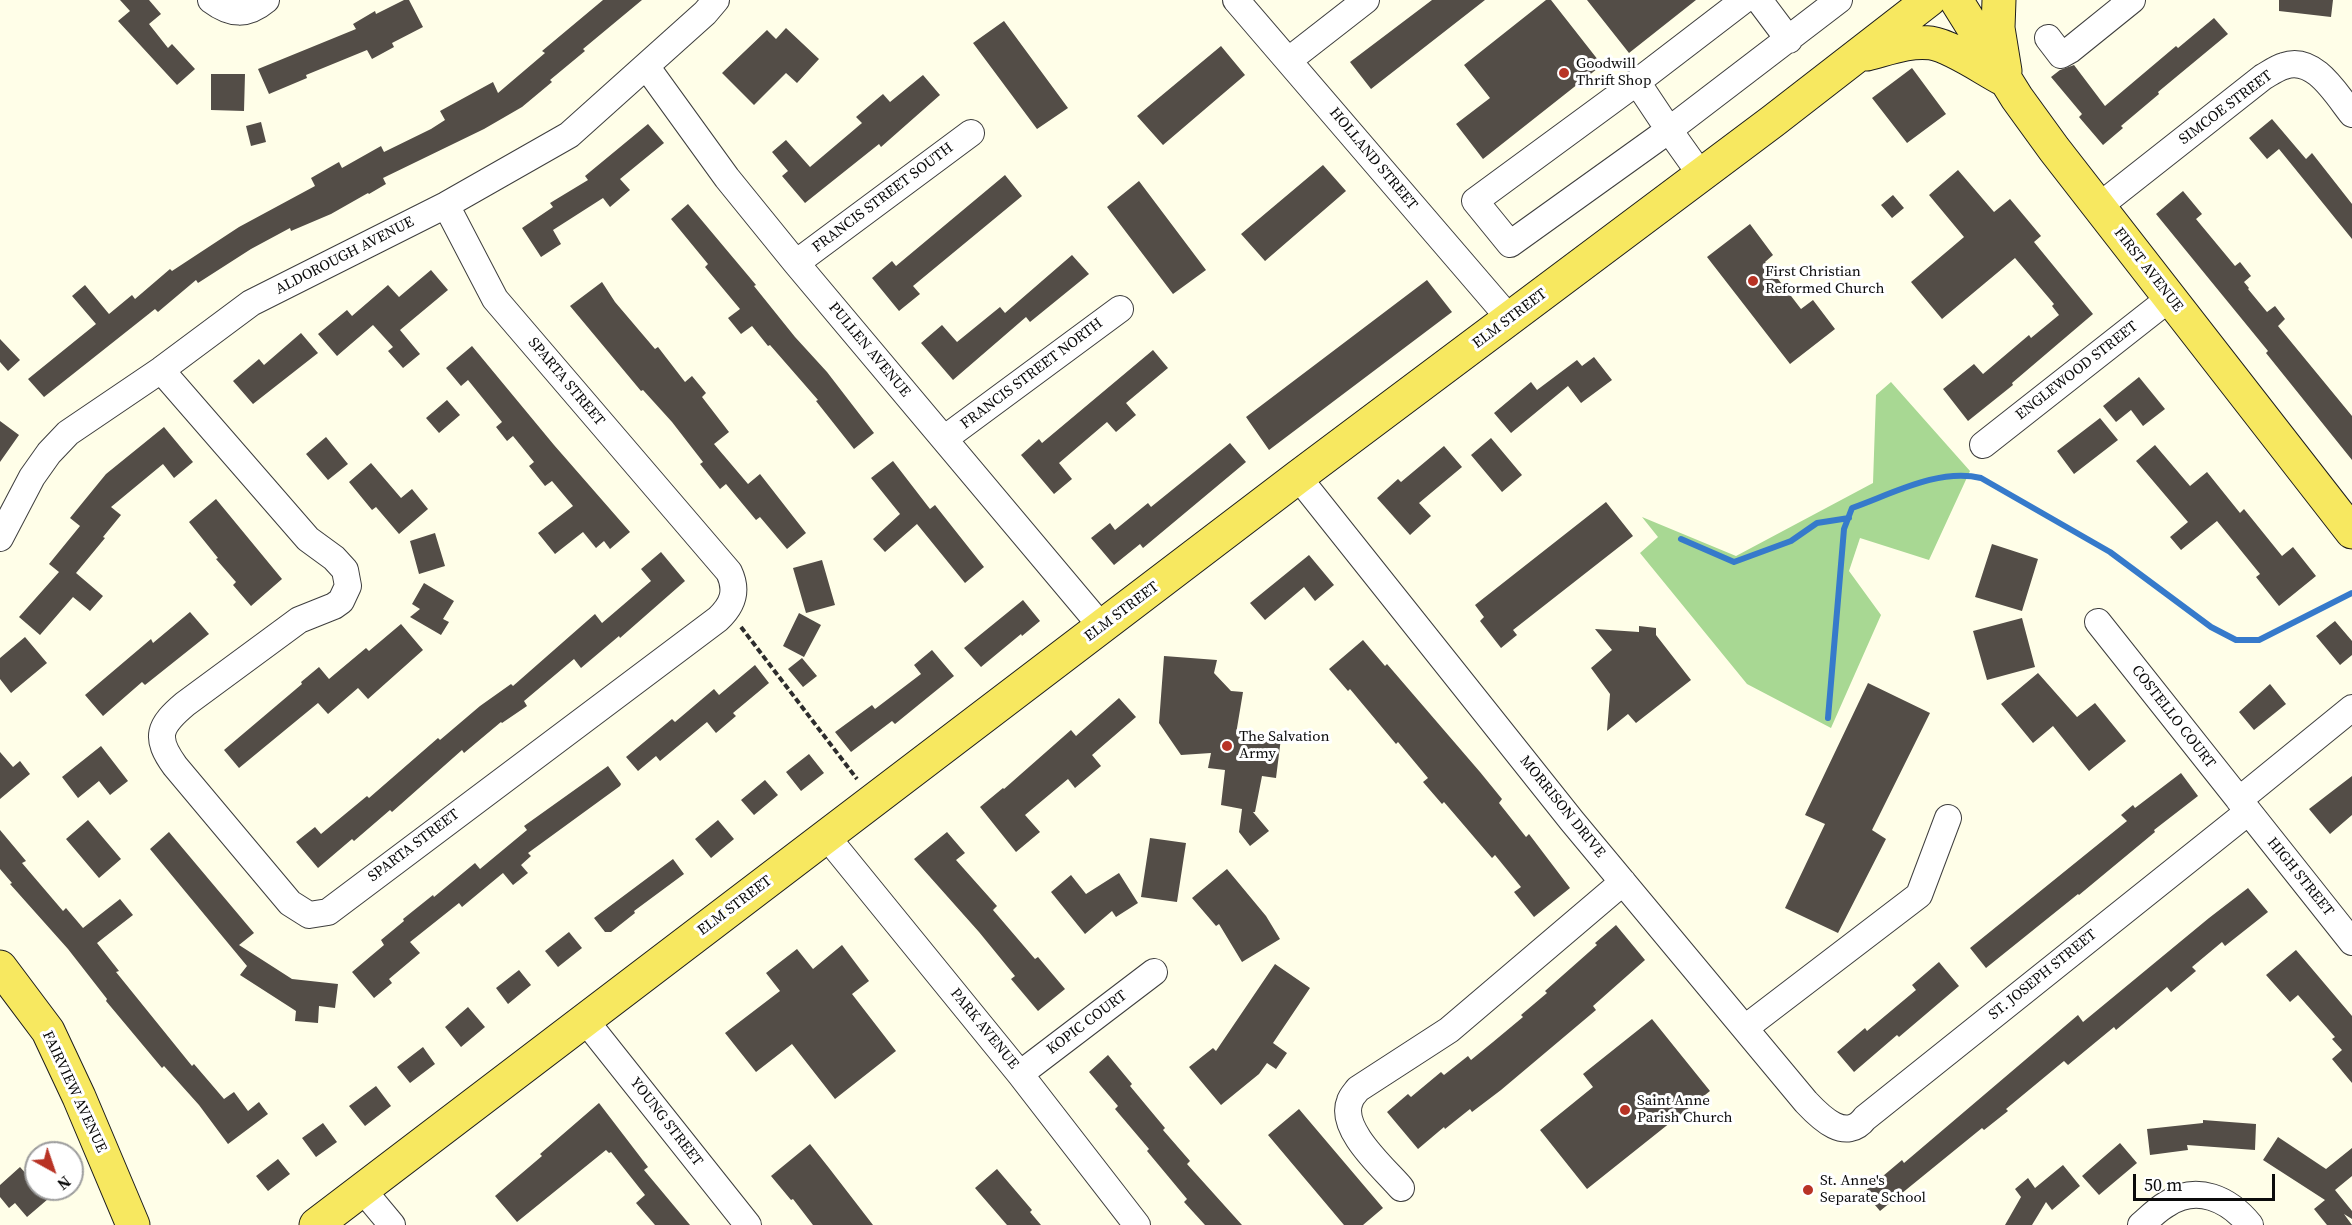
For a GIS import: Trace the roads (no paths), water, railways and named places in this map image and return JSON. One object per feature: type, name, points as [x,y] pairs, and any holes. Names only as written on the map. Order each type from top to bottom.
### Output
[{"type":"main road","name":"ELM STREET","points":[[319,1220],[362,1190],[1929,0]]},
{"type":"main road","name":"FIRST AVENUE","points":[[1956,0],[2007,82],[2054,149],[2352,532]]},
{"type":"main road","points":[[1999,0],[1998,28],[2007,82]]},
{"type":"main road","points":[[1851,58],[1899,46],[1934,43],[2007,82]]},
{"type":"main road","name":"FAIRVIEW AVENUE","points":[[0,967],[48,1031],[80,1097],[128,1212],[145,1225]]},
{"type":"street","points":[[212,0],[221,8],[235,13],[246,12],[266,0]]},
{"type":"street","name":"ALDOROUGH AVENUE","points":[[1,532],[32,477],[55,446],[68,433],[161,370],[251,303],[446,205],[569,135],[705,13],[716,0]]},
{"type":"street","points":[[1288,60],[1366,0]]},
{"type":"street","points":[[1744,0],[1475,201],[1510,244],[1669,130],[1839,0]]},
{"type":"street","points":[[1759,0],[1789,40]]},
{"type":"street","points":[[2048,38],[2061,55],[2132,0]]},
{"type":"street","name":"HOLLAND STREET","points":[[1246,4],[1288,60],[1510,319]]},
{"type":"street","name":"SIMCOE STREET","points":[[2098,207],[2263,77],[2286,65],[2308,66],[2323,79],[2352,114]]},
{"type":"street","name":"PULLEN AVENUE","points":[[646,66],[727,178],[796,263],[1102,627]]},
{"type":"street","points":[[1637,82],[1701,175]]},
{"type":"street","name":"FRANCIS STREET SOUTH","points":[[796,263],[971,133]]},
{"type":"street","name":"SPARTA STREET","points":[[161,370],[308,539],[334,558],[345,570],[348,586],[341,601],[299,620],[185,704],[169,717],[162,743],[164,751],[175,766],[290,903],[309,915],[328,912],[718,619],[728,610],[733,599],[734,586],[729,572],[495,299],[446,205]]},
{"type":"street","name":"ENGLEWOOD STREET","points":[[1983,445],[2170,298]]},
{"type":"street","name":"FRANCIS STREET NORTH","points":[[944,439],[1120,309]]},
{"type":"street","name":"MORRISON DRIVE","points":[[1298,477],[1623,882],[1815,1112],[1836,1126]]},
{"type":"street","name":"COSTELLO COURT","points":[[2097,622],[2244,806]]},
{"type":"street","name":"ST. JOSEPH STREET","points":[[1836,1126],[1849,1129],[1857,1127],[1865,1118],[2244,806],[2352,708]]},
{"type":"street","name":"HIGH STREET","points":[[2244,806],[2352,942]]},
{"type":"street","points":[[1745,1028],[1919,895],[1948,818]]},
{"type":"street","name":"PARK AVENUE","points":[[827,837],[1020,1074],[1137,1225]]},
{"type":"street","points":[[1401,1188],[1355,1134],[1349,1116],[1349,1102],[1358,1089],[1449,1030],[1623,882]]},
{"type":"street","name":"KOPIC COURT","points":[[1020,1074],[1154,972]]},
{"type":"street","name":"YOUNG STREET","points":[[585,1020],[747,1225]]},
{"type":"street","points":[[362,1190],[392,1225]]},
{"type":"street","points":[[2141,1225],[2167,1203],[2198,1194],[2208,1195],[2227,1203],[2250,1225]]},
{"type":"waterway","points":[[1828,718],[1844,529],[1852,508],[1932,479],[1948,476],[1981,478],[2110,552],[2211,627],[2236,640],[2259,640],[2352,593]]},
{"type":"waterway","points":[[1681,539],[1734,562],[1791,541],[1817,523],[1849,518]]},
{"type":"place","name":"Goodwill Thrift Shop","points":[[1564,73]]},
{"type":"place","name":"First Christian Reformed Church","points":[[1753,281]]},
{"type":"place","name":"The Salvation Army","points":[[1227,746]]},
{"type":"place","name":"Saint Anne Parish Church","points":[[1625,1110]]},
{"type":"place","name":"St. Anne's Separate School","points":[[1808,1190]]}]
